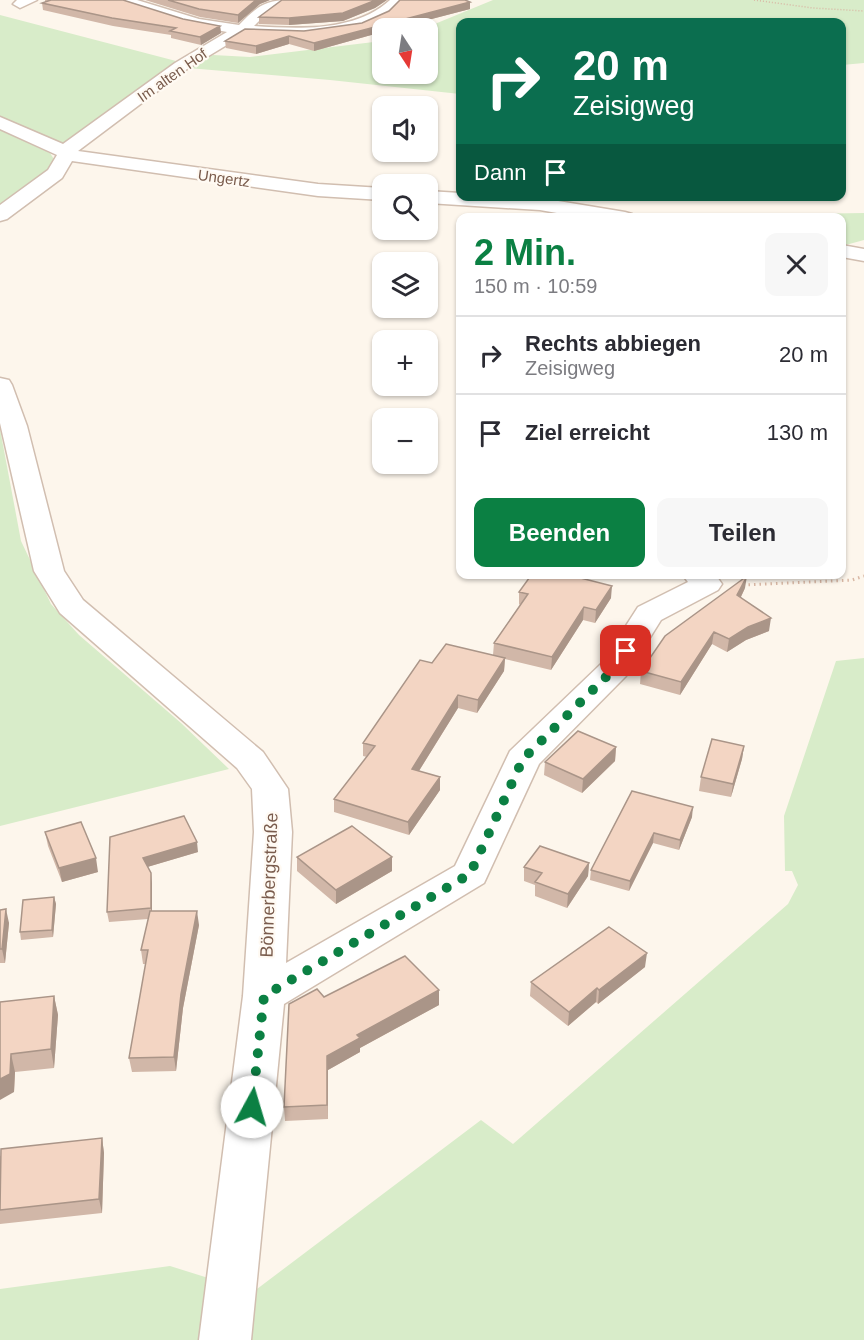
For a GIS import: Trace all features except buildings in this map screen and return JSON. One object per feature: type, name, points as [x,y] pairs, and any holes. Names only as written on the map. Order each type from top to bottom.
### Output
[{"type":"street","points":[[123,0],[200,23],[243,29],[306,33],[325,31],[375,17],[393,8],[398,0]]},
{"type":"street","name":"Im alten Hof","points":[[65,153],[189,61],[243,29],[259,13],[281,0]]},
{"type":"street","name":"Ungertz","points":[[0,122],[65,153],[318,190],[372,193]]},
{"type":"street","points":[[0,215],[55,174],[65,153]]},
{"type":"street","points":[[438,198],[456,199]]},
{"type":"street","points":[[492,201],[540,204],[595,213]]},
{"type":"street","points":[[846,252],[864,255]]},
{"type":"street","name":"Bönnerbergstraße","points":[[0,385],[14,426],[49,571],[71,606],[250,760],[270,789],[273,832],[264,996],[225,1340]]},
{"type":"street","points":[[264,996],[470,874],[523,759],[614,669],[649,614],[699,581]]},
{"type":"path","points":[[754,0],[813,8],[864,11]]},
{"type":"path","points":[[699,581],[852,580],[864,576]]},
{"type":"green space","points":[[493,0],[864,0],[864,63],[846,65],[846,18],[456,18],[456,94],[188,68],[213,55],[250,57],[372,42],[372,84],[438,84],[438,23]]},
{"type":"green space","points":[[0,15],[176,61],[73,142],[60,143],[0,117]]},
{"type":"green space","points":[[0,130],[50,153],[55,161],[49,170],[0,210]]},
{"type":"green space","points":[[846,213],[864,213],[864,240],[846,245]]},
{"type":"green space","points":[[0,429],[21,541],[51,604],[79,635],[181,723],[229,769],[0,826]]},
{"type":"green space","points":[[864,658],[864,1340],[0,1340],[0,1289],[170,1266],[253,1292],[481,1120],[513,1144],[788,904],[798,885],[792,871],[785,871],[784,816],[836,661]]},
{"type":"route","points":[[252,1107],[264,996],[470,874],[523,759],[614,669],[626,651]]}]
